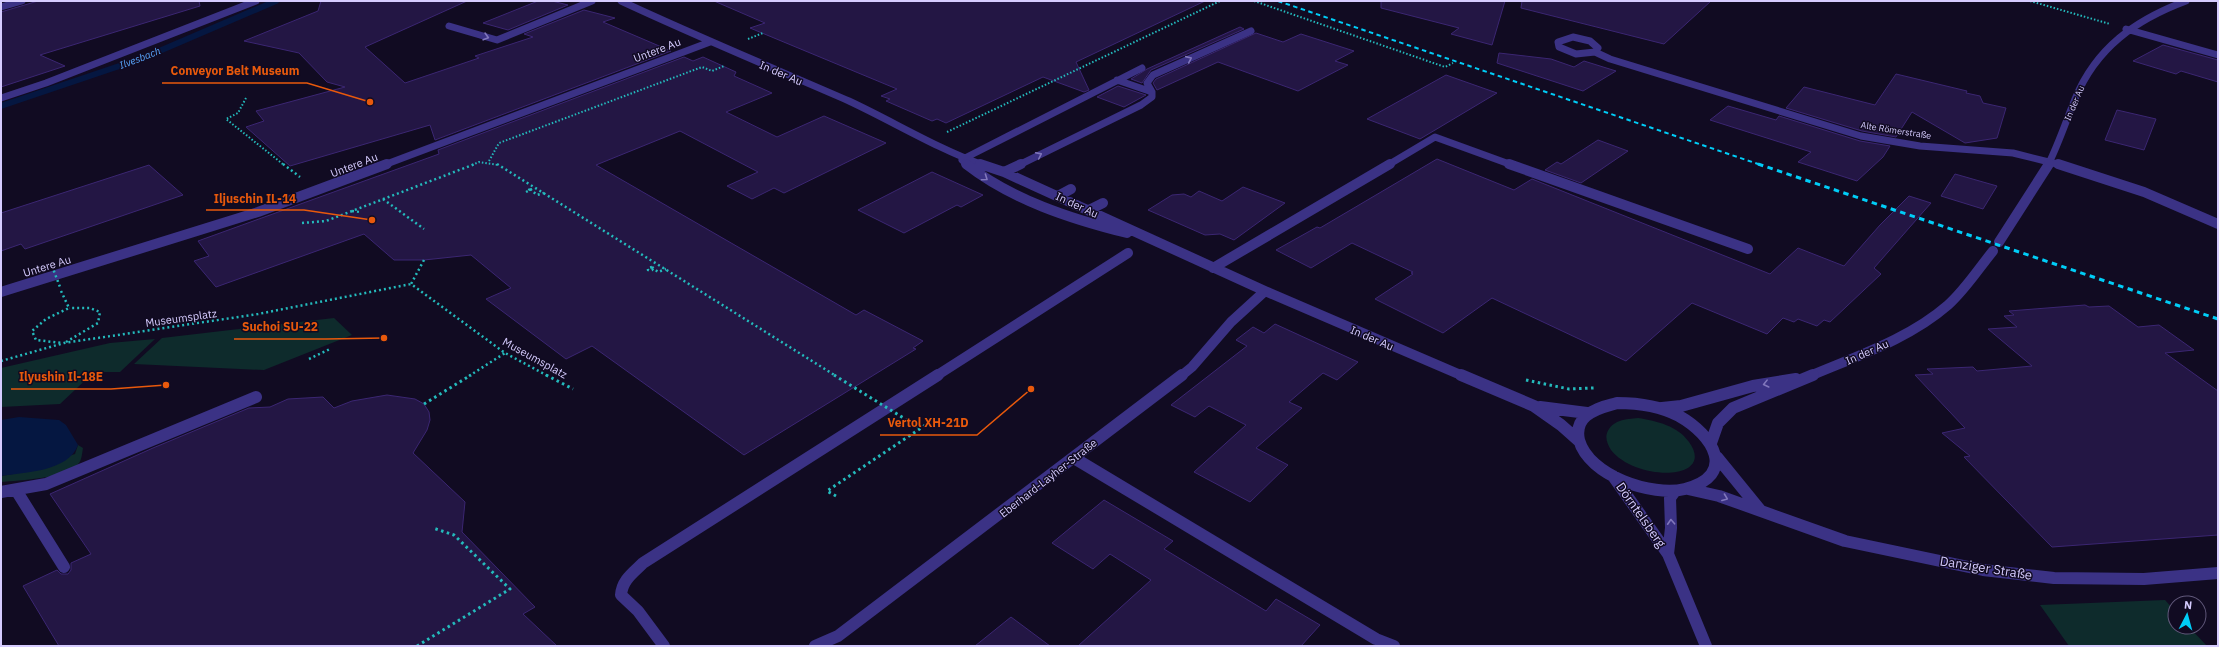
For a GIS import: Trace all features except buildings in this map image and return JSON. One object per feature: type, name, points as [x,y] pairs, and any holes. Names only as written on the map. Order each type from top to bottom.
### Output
[{"type":"street","points":[[1,7],[22,1]]},
{"type":"street","points":[[1,98],[46,83],[256,1]]},
{"type":"street","points":[[449,26],[497,40],[592,1]]},
{"type":"street","name":"In der Au","points":[[621,1],[710,42],[850,102],[964,158],[1004,172],[1265,291],[1534,406],[1562,425],[1579,441]]},
{"type":"street","name":"In der Au","points":[[1999,242],[2050,161],[2085,77],[2105,50],[2126,29],[2163,10],[2186,1]]},
{"type":"street","points":[[2126,29],[2218,55]]},
{"type":"street","points":[[1004,172],[1141,105],[1152,97],[1152,92],[1146,83],[1153,74],[1251,31]]},
{"type":"street","name":"Alte Römerstraße","points":[[1595,52],[1598,50],[1597,45],[1588,40],[1569,38],[1558,42],[1559,47],[1568,52],[1583,54],[1595,52],[1610,59],[1732,98],[1861,136],[1920,146],[2013,153],[2050,161],[2144,192],[2218,224]]},
{"type":"street","name":"Untere Au","points":[[1,292],[258,212],[710,42]]},
{"type":"street","points":[[964,158],[1142,68]]},
{"type":"street","points":[[1118,80],[1152,92]]},
{"type":"street","points":[[1213,268],[1435,137],[1748,249]]},
{"type":"street","points":[[955,154],[987,180],[1069,217],[1146,238]]},
{"type":"street","points":[[1058,196],[1071,189]]},
{"type":"street","points":[[1090,210],[1103,203]]},
{"type":"street","name":"In der Au","points":[[1711,443],[1720,418],[1733,408],[1886,344],[1927,321],[1949,304],[1993,251]]},
{"type":"street","points":[[664,646],[638,611],[621,595],[621,588],[625,580],[643,563],[1128,253]]},
{"type":"street","name":"Eberhard-Layher-Straße","points":[[815,646],[838,636],[1192,367],[1231,322],[1265,291]]},
{"type":"street","name":"In der Au","points":[[1656,408],[1680,407],[1710,397],[1776,381],[1804,378]]},
{"type":"street","points":[[1,492],[46,484],[256,397]]},
{"type":"street","points":[[1717,456],[1715,470],[1706,482],[1688,489],[1675,491],[1654,490],[1613,476],[1597,465],[1586,454],[1579,441],[1577,430],[1580,421],[1587,413],[1600,406],[1617,403],[1636,403],[1679,416],[1698,428],[1711,443],[1717,456],[1761,511]]},
{"type":"street","name":"In der Au","points":[[1534,406],[1567,412],[1587,413]]},
{"type":"street","points":[[1074,458],[1376,639],[1394,646]]},
{"type":"street","name":"Dörntelsberg","points":[[1613,476],[1668,554],[1706,646]]},
{"type":"street","name":"Danziger Straße","points":[[1688,489],[1720,496],[1845,541],[1983,570],[2054,578],[2144,579],[2218,573]]},
{"type":"street","points":[[16,490],[64,567]]},
{"type":"street","name":"Dörntelsberg","points":[[1668,554],[1671,528],[1670,498],[1675,491]]},
{"type":"path","points":[[927,141],[1220,1]]},
{"type":"path","points":[[1254,1],[1445,67],[1453,63]]},
{"type":"path","points":[[2030,1],[2096,20]]},
{"type":"path","points":[[746,40],[763,33]]},
{"type":"path","points":[[489,161],[499,143],[701,66],[712,71],[729,64]]},
{"type":"path","points":[[246,98],[238,113],[226,119],[317,191]]},
{"type":"path","points":[[302,223],[309,221],[326,222],[479,162],[489,161],[496,163],[921,428]]},
{"type":"path","points":[[531,189],[537,195],[544,193]]},
{"type":"path","points":[[383,199],[424,229]]},
{"type":"path","points":[[352,211],[360,212]]},
{"type":"path","points":[[411,284],[424,260]]},
{"type":"path","points":[[52,266],[60,287]]},
{"type":"path","points":[[653,267],[658,272],[666,269]]},
{"type":"path","name":"Museumsplatz","points":[[1,361],[64,343],[258,314],[411,284],[505,353],[573,389]]},
{"type":"path","points":[[62,294],[69,308]]},
{"type":"path","points":[[69,308],[90,308],[100,312],[98,323],[64,343],[36,340],[32,331],[46,319],[69,308]]},
{"type":"path","points":[[309,359],[330,349]]},
{"type":"path","points":[[424,404],[505,353]]},
{"type":"path","points":[[836,496],[827,491],[932,420],[940,424]]},
{"type":"path","points":[[417,646],[473,614],[510,589],[454,535],[433,528]]},
{"type":"green space","points":[[334,318],[352,335],[264,370],[134,364],[162,338]]},
{"type":"green space","points":[[155,339],[120,372],[94,372],[60,404],[1,407],[1,368],[110,343]]},
{"type":"green space","points":[[1638,418],[1666,425],[1684,436],[1689,442],[1695,455],[1692,464],[1683,470],[1670,473],[1654,472],[1638,468],[1623,460],[1611,450],[1606,435],[1612,425],[1620,421]]},
{"type":"green space","points":[[78,445],[83,448],[82,456],[79,463],[73,468],[54,476],[1,482],[1,476],[13,474],[75,454]]},
{"type":"green space","points":[[2165,600],[2167,602],[2167,635],[2197,635],[2207,646],[2069,646],[2040,605]]},
{"type":"water","points":[[19,417],[59,420],[66,425],[78,445],[73,454],[56,466],[33,472],[1,476],[1,420]]},
{"type":"waterway","name":"Ilvesbach","points":[[1,106],[143,58],[276,1]]},
{"type":"railway","points":[[1278,1],[1761,165]]},
{"type":"railway","points":[[1758,164],[2218,319]]},
{"type":"place","name":"Conveyor Belt Museum","points":[[370,102]]},
{"type":"place","name":"Iljuschin IL-14","points":[[372,220]]},
{"type":"place","name":"Suchoi SU-22","points":[[384,338]]},
{"type":"place","name":"Ilyushin Il-18E","points":[[166,385]]},
{"type":"place","name":"Vertol XH-21D","points":[[1031,389]]}]
